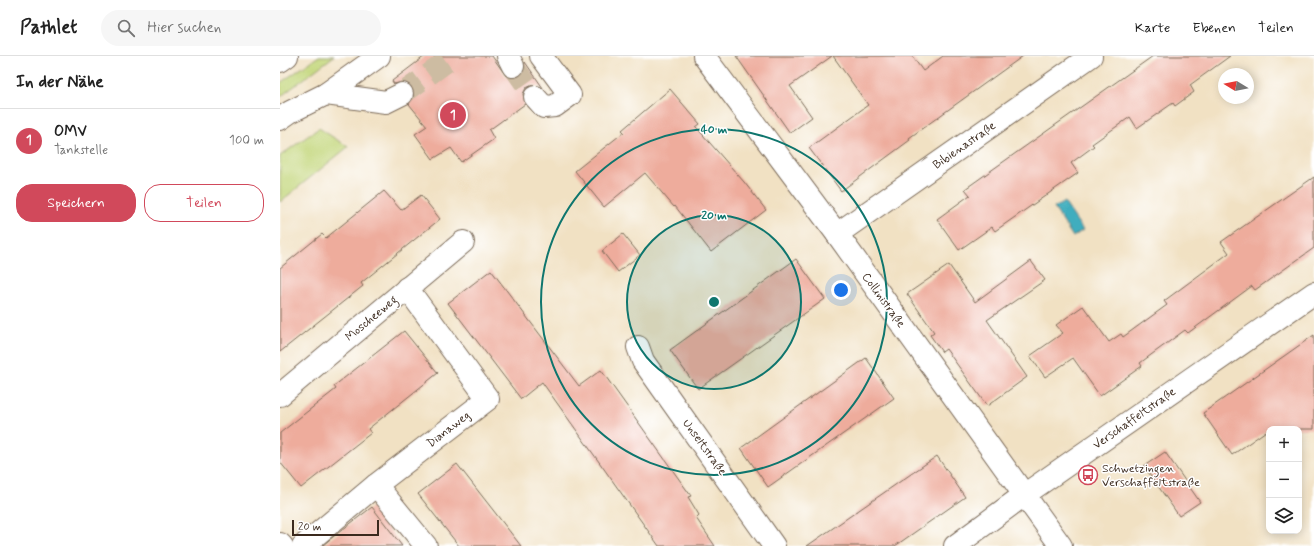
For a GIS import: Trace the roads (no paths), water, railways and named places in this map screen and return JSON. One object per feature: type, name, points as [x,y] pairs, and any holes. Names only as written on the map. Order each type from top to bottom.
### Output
[{"type":"street","points":[[280,61],[287,56]]},
{"type":"street","points":[[280,119],[290,112],[326,94],[380,56]]},
{"type":"street","points":[[535,97],[544,107],[555,106],[570,95],[541,56]]},
{"type":"street","name":"Collinistraße","points":[[704,56],[838,234],[1061,546]]},
{"type":"street","name":"Bibienastraße","points":[[838,234],[1091,56]]},
{"type":"street","points":[[326,94],[394,98]]},
{"type":"street","name":"Moscheeweg","points":[[280,395],[463,242]]},
{"type":"street","name":"Dianaweg","points":[[303,546],[376,485],[488,399],[407,288]]},
{"type":"street","name":"Verschaffeltstraße","points":[[955,546],[1024,495],[1314,293]]},
{"type":"street","name":"Unseltstraße","points":[[638,347],[643,361],[774,546]]},
{"type":"street","points":[[376,485],[426,546]]},
{"type":"water","points":[[1064,202],[1083,230],[1073,237],[1054,208]]},
{"type":"tunnel","points":[[402,94],[454,56]]},
{"type":"tunnel","points":[[513,66],[535,97]]},
{"type":"place","name":"OMV","points":[[453,115]]},
{"type":"place","name":"Schwetzingen Verschaffeltstraße","points":[[1088,475]]}]
